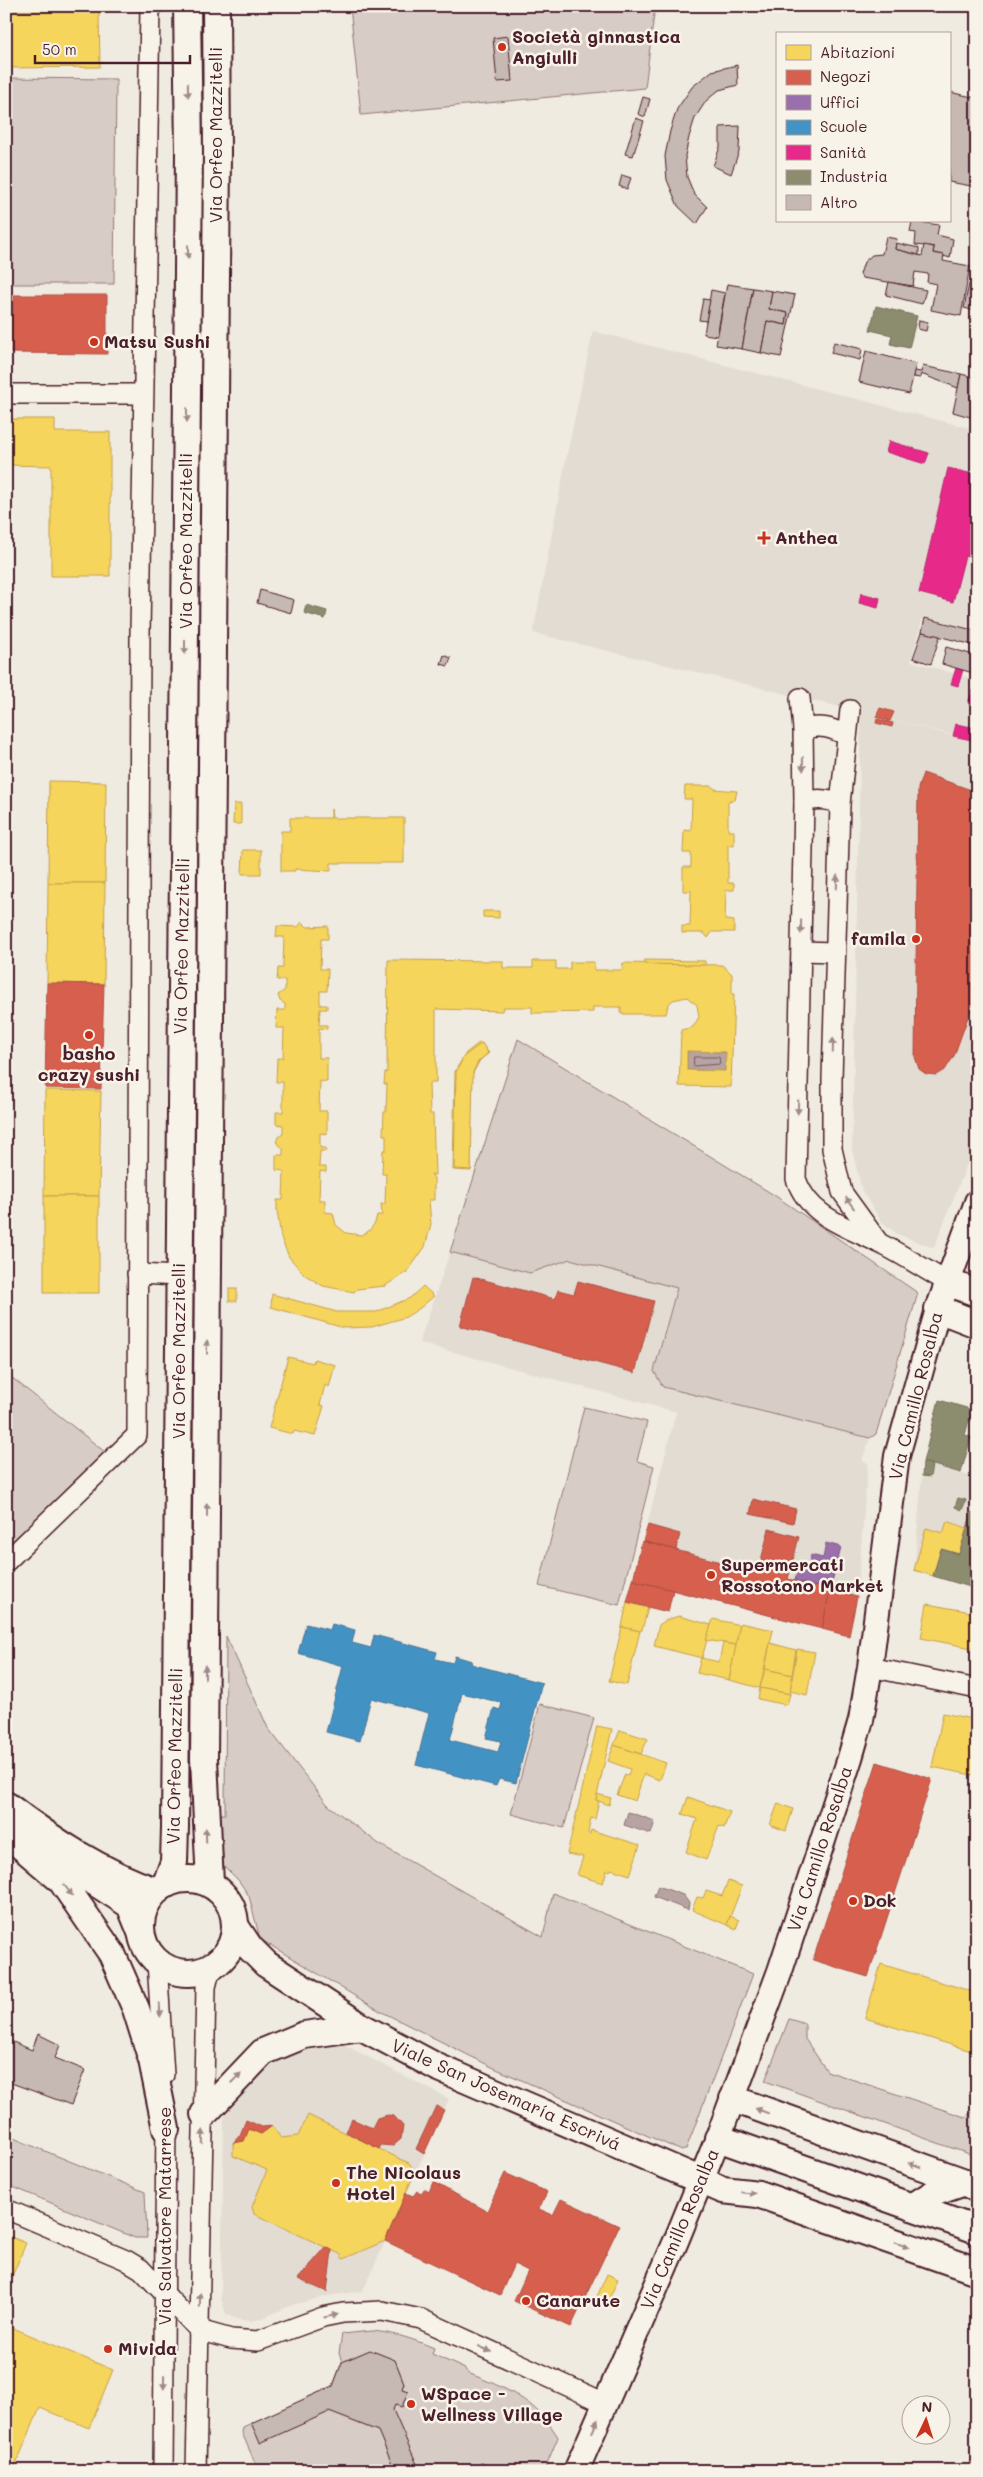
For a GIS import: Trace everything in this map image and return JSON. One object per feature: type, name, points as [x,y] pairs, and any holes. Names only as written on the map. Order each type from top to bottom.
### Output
[{"type":"main road","name":"Via Orfeo Mazzitelli","points":[[161,1887],[174,1862],[175,1827],[189,151],[187,6]]},
{"type":"main road","name":"Via Orfeo Mazzitelli","points":[[210,1883],[204,1749],[217,152],[216,6]]},
{"type":"main road","points":[[189,151],[195,156],[206,157],[217,152]]},
{"type":"main road","points":[[188,209],[200,206],[216,210]]},
{"type":"main road","points":[[182,952],[210,951]]},
{"type":"main road","points":[[182,1006],[191,1002],[210,1006]]},
{"type":"main road","points":[[947,1282],[977,1294]]},
{"type":"main road","points":[[938,1309],[977,1324]]},
{"type":"main road","points":[[6,1805],[52,1837],[106,1870],[131,1882],[161,1887],[188,1878],[210,1883],[222,1893],[232,1906],[236,1927],[250,1948],[266,1964]]},
{"type":"main road","points":[[6,1831],[51,1853],[130,1905],[147,1948],[157,1961],[177,1972],[200,1971],[215,1964],[242,1959],[266,1964]]},
{"type":"main road","points":[[6,1831],[61,1880],[112,1954],[136,2009],[152,2060],[166,2128]]},
{"type":"main road","points":[[142,1932],[144,1909],[161,1887]]},
{"type":"main road","points":[[215,1964],[231,1946],[236,1927]]},
{"type":"main road","name":"Viale San Josemaría Escrivá","points":[[266,1964],[362,2027],[437,2067],[701,2182],[723,2190],[758,2194],[977,2271]]},
{"type":"main road","points":[[204,2114],[263,2052],[304,2035],[362,2027]]},
{"type":"main road","points":[[733,2099],[971,2186]]},
{"type":"main road","points":[[718,2138],[977,2230]]},
{"type":"main road","points":[[912,2207],[936,2192],[971,2186]]},
{"type":"street","points":[[6,1562],[137,1435],[143,394],[150,6]]},
{"type":"street","points":[[6,394],[143,394]]},
{"type":"street","points":[[800,698],[803,729],[804,802],[796,1170],[800,1192],[817,1212],[854,1233],[879,1243],[947,1282]]},
{"type":"street","points":[[850,710],[840,804],[832,1078],[832,1149],[842,1192],[879,1243]]},
{"type":"street","points":[[803,729],[817,726],[832,728],[847,736]]},
{"type":"street","points":[[804,802],[814,799],[829,799],[840,804]]},
{"type":"street","points":[[801,951],[835,952]]},
{"type":"street","points":[[799,1077],[832,1078]]},
{"type":"street","name":"Via Camillo Rosalba","points":[[576,2471],[701,2182],[733,2099],[778,1979],[850,1758],[861,1720],[870,1667],[897,1456],[938,1309],[977,1202]]},
{"type":"street","points":[[137,1274],[180,1276]]},
{"type":"street","points":[[870,1667],[977,1689]]},
{"type":"street","name":"Via Salvatore Matarrese","points":[[157,1961],[166,2128],[163,2471]]},
{"type":"street","name":"Via Salvatore Matarrese","points":[[196,2471],[206,1987],[215,1964]]},
{"type":"street","points":[[6,2209],[126,2260],[141,2269],[199,2330],[231,2339],[258,2341],[324,2317],[343,2313],[382,2311],[422,2320],[605,2403]]},
{"type":"shaded area","name":"Società ginnastica Angiulli","points":[[350,6],[655,6],[645,88],[361,115]]},
{"type":"shaded area","points":[[6,78],[116,79],[114,284],[6,284]]},
{"type":"shaded area","name":"Anthea","points":[[593,331],[977,430],[977,630],[923,617],[911,661],[977,680],[977,741],[875,715],[977,742],[977,1139],[934,1248],[897,1234],[881,1221],[862,1191],[852,1150],[861,712],[533,633],[566,459]]},
{"type":"shaded area","points":[[518,1039],[774,1195],[918,1293],[876,1434],[870,1438],[663,1387],[654,1371],[677,1288],[570,1259],[530,1273],[450,1252]]},
{"type":"shaded area","points":[[450,1252],[529,1273],[570,1259],[677,1288],[654,1371],[663,1387],[870,1438],[862,1461],[868,1463],[857,1597],[849,1636],[633,1580],[676,1412],[419,1343]]},
{"type":"shaded area","points":[[6,1373],[105,1452],[6,1548]]},
{"type":"shaded area","points":[[584,1407],[647,1422],[637,1461],[654,1466],[619,1605],[539,1586]]},
{"type":"shaded area","points":[[923,1462],[977,1478],[977,1589],[914,1570]]},
{"type":"shaded area","points":[[226,1636],[268,1728],[328,1805],[379,1844],[543,1937],[553,1893],[753,1974],[686,2149],[682,2151],[492,2067],[380,2011],[260,1939],[249,1896],[239,1881],[222,1864],[220,1814],[225,1814]]},
{"type":"shaded area","points":[[540,1704],[594,1718],[564,1828],[511,1814]]},
{"type":"shaded area","points":[[789,2019],[805,2024],[805,2039],[827,2071],[965,2117],[977,2109],[977,2157],[765,2081]]},
{"type":"shaded area","points":[[341,2043],[449,2099],[363,2291],[328,2296],[292,2305],[261,2319],[249,2321],[236,2319],[226,2314],[221,2298],[224,2118],[236,2094],[272,2065],[303,2047]]},
{"type":"shaded area","points":[[6,2135],[145,2192],[147,2238],[135,2238],[6,2184]]},
{"type":"shaded area","name":"WSpace - Wellness Village","points":[[372,2331],[404,2337],[434,2348],[432,2354],[465,2369],[468,2373],[508,2390],[530,2404],[540,2413],[558,2437],[544,2471],[253,2471],[256,2465],[242,2433],[243,2427],[333,2386],[342,2362],[339,2353],[342,2334]]},
{"type":"water","points":[[687,1051],[726,1052],[725,1071],[687,1070]]},
{"type":"water","points":[[628,1812],[655,1821],[651,1834],[624,1825]]},
{"type":"water","points":[[658,1886],[683,1895],[689,1903],[688,1910],[654,1897]]},
{"type":"building: Abitazioni","points":[[6,10],[99,10],[100,67],[6,68]]},
{"type":"building: Abitazioni","points":[[6,419],[55,419],[55,432],[110,432],[110,576],[51,576],[51,466],[6,465]]},
{"type":"building: Abitazioni","points":[[49,781],[106,782],[105,883],[48,883]]},
{"type":"building: Abitazioni","points":[[685,786],[711,786],[715,789],[737,791],[735,800],[728,801],[728,831],[734,831],[734,845],[728,845],[728,883],[734,883],[734,890],[726,890],[725,920],[734,921],[734,932],[712,932],[708,938],[704,933],[682,933],[682,926],[690,926],[691,891],[683,891],[683,867],[691,867],[691,853],[683,853],[684,830],[691,831],[692,799],[684,799]]},
{"type":"building: Abitazioni","points":[[234,804],[241,804],[241,824],[233,824]]},
{"type":"building: Abitazioni","points":[[331,809],[332,818],[404,818],[404,863],[331,863],[331,871],[295,869],[295,871],[281,871],[281,831],[290,831],[290,818],[331,818]]},
{"type":"building: Abitazioni","points":[[243,850],[261,850],[261,874],[242,874]]},
{"type":"building: Abitazioni","points":[[48,883],[105,883],[104,984],[47,983]]},
{"type":"building: Abitazioni","points":[[483,911],[499,911],[499,918],[483,917]]},
{"type":"building: Abitazioni","points":[[302,922],[307,927],[328,926],[328,939],[321,939],[320,969],[328,969],[327,991],[320,991],[320,1005],[327,1005],[327,1009],[320,1009],[319,1025],[327,1025],[327,1029],[319,1028],[319,1058],[327,1058],[327,1082],[320,1081],[319,1111],[327,1111],[327,1134],[320,1133],[320,1148],[326,1148],[326,1151],[320,1151],[319,1167],[326,1167],[326,1172],[320,1171],[319,1200],[325,1200],[325,1212],[333,1213],[336,1225],[346,1233],[361,1235],[369,1231],[375,1223],[377,1215],[382,1215],[381,1204],[385,1204],[386,1174],[382,1174],[383,1150],[386,1150],[386,1135],[383,1135],[387,1084],[384,1084],[385,1072],[387,1072],[388,960],[503,961],[503,968],[533,968],[533,961],[556,961],[556,969],[570,969],[570,962],[594,962],[594,970],[622,970],[623,963],[722,965],[732,974],[732,994],[734,994],[731,1087],[679,1086],[681,1030],[693,1027],[699,1017],[697,1005],[687,997],[673,1000],[668,1005],[666,1014],[621,1014],[621,1007],[593,1007],[593,1012],[543,1013],[532,1013],[532,1007],[503,1007],[502,1011],[436,1009],[436,1083],[429,1083],[430,1114],[433,1114],[435,1175],[431,1174],[434,1178],[434,1200],[429,1200],[431,1224],[425,1247],[408,1271],[385,1286],[357,1289],[354,1292],[323,1286],[305,1275],[289,1257],[281,1238],[277,1210],[277,1200],[283,1200],[284,1171],[276,1170],[276,1155],[283,1155],[283,1148],[276,1142],[278,1137],[283,1134],[283,1125],[276,1124],[276,1112],[283,1112],[283,1082],[276,1082],[277,1058],[283,1058],[284,1028],[276,1028],[277,1010],[285,1010],[285,1004],[280,1001],[278,995],[285,990],[285,980],[277,980],[278,968],[283,968],[284,937],[276,937],[277,926],[298,927]],"holes":[[[687,1051],[726,1052],[725,1071],[687,1070]]]},
{"type":"building: Abitazioni","points":[[644,960],[705,961],[705,965],[644,964]]},
{"type":"building: Abitazioni","points":[[480,1042],[489,1053],[480,1060],[472,1075],[471,1171],[453,1170],[455,1071],[466,1053]]},
{"type":"building: Abitazioni","points":[[482,1043],[488,1053],[478,1062],[473,1072],[471,1170],[454,1169],[456,1072],[464,1056]]},
{"type":"building: Abitazioni","points":[[45,1090],[101,1091],[99,1196],[44,1196]]},
{"type":"building: Abitazioni","points":[[44,1196],[99,1196],[99,1293],[44,1293]]},
{"type":"building: Abitazioni","points":[[423,1286],[434,1296],[420,1308],[406,1317],[372,1327],[344,1328],[271,1307],[272,1294],[337,1312],[376,1312],[410,1298]]},
{"type":"building: Abitazioni","points":[[229,1289],[237,1289],[237,1301],[229,1301]]},
{"type":"building: Abitazioni","points":[[288,1357],[313,1363],[314,1359],[335,1365],[329,1387],[325,1385],[320,1405],[324,1406],[315,1436],[294,1431],[293,1434],[269,1428]]},
{"type":"building: Abitazioni","points":[[947,1521],[967,1528],[959,1554],[941,1549],[933,1576],[914,1570],[926,1528],[943,1533]]},
{"type":"building: Abitazioni","points":[[627,1602],[648,1608],[642,1630],[640,1631],[622,1627]]},
{"type":"building: Abitazioni","points":[[927,1604],[977,1613],[977,1649],[921,1638]]},
{"type":"building: Abitazioni","points":[[679,1616],[711,1625],[702,1658],[654,1646],[659,1625],[666,1620]]},
{"type":"building: Abitazioni","points":[[713,1619],[740,1625],[736,1645],[706,1640]]},
{"type":"building: Abitazioni","points":[[740,1623],[773,1630],[760,1688],[729,1680]]},
{"type":"building: Abitazioni","points":[[622,1627],[640,1631],[627,1685],[609,1681]]},
{"type":"building: Abitazioni","points":[[723,1643],[736,1645],[729,1680],[697,1673],[701,1658],[719,1662]]},
{"type":"building: Abitazioni","points":[[770,1643],[796,1650],[792,1675],[765,1669]]},
{"type":"building: Abitazioni","points":[[797,1649],[815,1652],[807,1695],[790,1691]]},
{"type":"building: Abitazioni","points":[[765,1669],[792,1675],[790,1694],[760,1688]]},
{"type":"building: Abitazioni","points":[[760,1688],[790,1694],[787,1705],[758,1699]]},
{"type":"building: Abitazioni","points":[[943,1713],[977,1720],[977,1776],[932,1767]]},
{"type":"building: Abitazioni","points":[[597,1726],[612,1729],[596,1800],[599,1800],[595,1819],[591,1818],[588,1833],[590,1834],[591,1830],[640,1845],[630,1875],[611,1869],[610,1871],[607,1870],[603,1883],[577,1875],[583,1857],[567,1854]]},
{"type":"building: Abitazioni","points":[[620,1730],[648,1739],[641,1754],[614,1745]]},
{"type":"building: Abitazioni","points":[[614,1745],[666,1763],[660,1780],[644,1774],[635,1801],[617,1795],[625,1774],[628,1775],[630,1769],[608,1761]]},
{"type":"building: Abitazioni","points":[[597,1794],[611,1798],[609,1805],[596,1800]]},
{"type":"building: Abitazioni","points":[[688,1797],[730,1812],[724,1828],[719,1826],[706,1860],[686,1852],[697,1819],[682,1814]]},
{"type":"building: Abitazioni","points":[[778,1803],[793,1809],[786,1831],[770,1825]]},
{"type":"building: Abitazioni","points":[[728,1881],[742,1886],[727,1925],[692,1910],[697,1897],[703,1898],[706,1891],[722,1896]]},
{"type":"building: Abitazioni","points":[[730,1916],[739,1920],[736,1929],[727,1925]]},
{"type":"building: Abitazioni","points":[[881,1964],[977,1993],[977,2032],[971,2051],[865,2018]]},
{"type":"building: Abitazioni","name":"The Nicolaus Hotel","points":[[308,2115],[409,2163],[415,2172],[385,2241],[343,2259],[340,2254],[254,2214],[252,2207],[267,2170],[233,2156],[233,2143],[244,2141],[249,2129],[261,2134],[272,2126],[281,2138],[298,2136]]},
{"type":"building: Abitazioni","points":[[6,2235],[26,2243],[6,2291]]},
{"type":"building: Abitazioni","points":[[607,2274],[618,2279],[607,2304],[596,2299]]},
{"type":"building: Abitazioni","points":[[6,2325],[113,2370],[89,2428],[40,2408],[13,2471],[6,2471]]},
{"type":"building: Negozi","points":[[6,295],[107,295],[107,354],[6,353]]},
{"type":"building: Negozi","points":[[880,708],[894,712],[890,721],[876,717]]},
{"type":"building: Negozi","points":[[877,719],[893,723],[892,727],[876,723]]},
{"type":"building: Negozi","points":[[923,773],[977,792],[977,992],[954,1056],[945,1070],[936,1075],[926,1074],[919,1069],[915,1057],[918,788]]},
{"type":"building: Negozi","points":[[47,983],[104,984],[101,1089],[45,1088]]},
{"type":"building: Negozi","points":[[473,1277],[555,1299],[558,1290],[574,1294],[578,1281],[654,1301],[635,1373],[460,1326]]},
{"type":"building: Negozi","points":[[753,1499],[796,1509],[793,1523],[750,1514]]},
{"type":"building: Negozi","points":[[648,1525],[680,1534],[676,1550],[643,1541]]},
{"type":"building: Negozi","name":"Supermercati Rossotono Market","points":[[769,1529],[799,1537],[788,1579],[830,1590],[822,1629],[633,1580],[642,1541],[758,1572]]},
{"type":"building: Negozi","points":[[633,1580],[673,1590],[668,1612],[627,1602]]},
{"type":"building: Negozi","points":[[830,1590],[857,1597],[849,1636],[822,1629]]},
{"type":"building: Negozi","points":[[877,1762],[932,1779],[868,1977],[813,1960]]},
{"type":"building: Negozi","points":[[436,2106],[444,2110],[424,2154],[416,2149]]},
{"type":"building: Negozi","points":[[388,2115],[394,2116],[403,2126],[401,2139],[393,2146],[381,2145],[379,2149],[346,2132],[352,2119],[372,2128],[377,2118]]},
{"type":"building: Negozi","points":[[246,2120],[262,2127],[272,2126],[261,2134],[249,2129],[244,2141],[233,2143],[240,2135]]},
{"type":"building: Negozi","points":[[505,2173],[547,2192],[539,2209],[553,2215],[561,2199],[619,2226],[571,2327],[514,2301],[528,2271],[514,2264],[500,2295],[385,2241],[406,2193],[413,2196],[417,2191],[422,2193],[424,2189],[429,2192],[433,2182],[487,2211]]},
{"type":"building: Negozi","points":[[326,2247],[332,2250],[327,2292],[298,2279]]},
{"type":"building: Uffici","points":[[826,1543],[841,1547],[830,1590],[795,1581],[799,1563],[809,1566],[811,1555],[823,1558]]},
{"type":"building: Scuole","points":[[306,1624],[330,1630],[332,1624],[355,1630],[352,1643],[371,1648],[374,1635],[437,1652],[435,1659],[453,1663],[455,1656],[472,1661],[471,1664],[542,1683],[516,1783],[499,1779],[496,1786],[416,1765],[429,1713],[371,1698],[360,1741],[326,1732],[343,1666],[298,1653]],"holes":[[[462,1693],[502,1703],[500,1710],[494,1708],[486,1738],[501,1741],[498,1752],[450,1740]]]},
{"type":"building: Sanità","points":[[889,441],[929,453],[925,464],[886,452]]},
{"type":"building: Sanità","points":[[948,468],[977,475],[977,559],[965,556],[953,602],[919,593]]},
{"type":"building: Sanità","points":[[861,593],[880,598],[878,608],[859,603]]},
{"type":"building: Sanità","points":[[956,668],[963,670],[958,686],[951,684]]},
{"type":"building: Sanità","points":[[973,690],[977,691],[977,707],[968,703]]},
{"type":"building: Sanità","points":[[956,724],[977,728],[976,741],[953,736]]},
{"type":"building: Industria","points":[[876,306],[917,316],[909,348],[890,344],[892,335],[870,330]]},
{"type":"building: Industria","points":[[306,605],[327,611],[325,619],[304,613]]},
{"type":"building: Industria","points":[[939,1400],[977,1411],[975,1422],[969,1420],[965,1435],[971,1437],[961,1473],[923,1462]]},
{"type":"building: Industria","points":[[923,1462],[932,1465],[930,1477],[922,1476]]},
{"type":"building: Industria","points":[[958,1498],[966,1500],[962,1510],[955,1507]]},
{"type":"building: Industria","points":[[972,1512],[977,1514],[977,1589],[933,1576],[941,1549],[959,1554]]},
{"type":"building: Altro","points":[[508,36],[512,81],[497,82],[493,38]]},
{"type":"building: Altro","points":[[737,65],[738,85],[719,90],[706,101],[695,118],[689,137],[685,156],[687,177],[694,194],[707,207],[697,224],[678,206],[667,180],[665,156],[670,131],[677,109],[692,87],[712,71]]},
{"type":"building: Altro","points":[[950,92],[977,98],[977,187],[950,182]]},
{"type":"building: Altro","points":[[643,97],[650,99],[645,117],[638,114]]},
{"type":"building: Altro","points":[[636,118],[644,121],[633,156],[625,154]]},
{"type":"building: Altro","points":[[740,126],[739,151],[731,174],[713,166],[720,147],[720,127]]},
{"type":"building: Altro","points":[[622,175],[631,178],[627,189],[619,186]]},
{"type":"building: Altro","points":[[912,222],[939,225],[937,235],[953,239],[950,258],[933,253],[934,247],[915,245],[916,233],[910,232]]},
{"type":"building: Altro","points":[[886,237],[897,239],[895,249],[922,256],[924,245],[934,247],[933,253],[944,255],[943,261],[970,266],[961,316],[931,310],[936,284],[927,282],[928,274],[915,272],[913,286],[862,278],[860,274],[864,262],[872,255],[882,254]]},
{"type":"building: Altro","points":[[896,243],[919,248],[919,255],[895,249]]},
{"type":"building: Altro","points":[[889,282],[926,290],[922,304],[886,295]]},
{"type":"building: Altro","points":[[727,284],[753,288],[742,349],[716,345]]},
{"type":"building: Altro","points":[[969,284],[977,286],[977,320],[976,311],[964,308]]},
{"type":"building: Altro","points":[[753,288],[772,291],[769,309],[788,313],[786,325],[767,321],[761,353],[742,349]]},
{"type":"building: Altro","points":[[711,290],[725,293],[717,336],[704,334]]},
{"type":"building: Altro","points":[[772,291],[795,295],[781,357],[761,353],[767,321],[786,325],[788,313],[769,309]]},
{"type":"building: Altro","points":[[703,299],[710,300],[706,321],[699,320]]},
{"type":"building: Altro","points":[[919,320],[928,322],[926,331],[918,329]]},
{"type":"building: Altro","points":[[834,342],[862,349],[860,360],[831,353]]},
{"type":"building: Altro","points":[[866,351],[916,364],[909,394],[859,382]]},
{"type":"building: Altro","points":[[923,366],[961,374],[958,388],[921,374],[920,378],[913,377],[914,371],[921,372]]},
{"type":"building: Altro","points":[[961,374],[977,378],[977,419],[953,412]]},
{"type":"building: Altro","points":[[260,590],[294,600],[291,613],[257,603]]},
{"type":"building: Altro","points":[[925,618],[977,631],[977,646],[922,632]]},
{"type":"building: Altro","points":[[922,632],[940,636],[931,664],[913,658]]},
{"type":"building: Altro","points":[[946,647],[977,656],[973,673],[942,664]]},
{"type":"building: Altro","points":[[444,655],[451,658],[448,666],[441,664]]},
{"type":"building: Altro","points":[[38,2034],[60,2045],[55,2058],[85,2070],[71,2105],[6,2081],[6,2039],[32,2050]]},
{"type":"building: Altro","points":[[370,2350],[395,2360],[404,2383],[402,2389],[408,2391],[402,2407],[395,2405],[393,2410],[420,2471],[395,2471],[378,2431],[329,2412],[260,2443],[251,2423],[333,2386],[342,2362]]},
{"type":"building: Altro","points":[[481,2463],[501,2471],[478,2471]]},
{"type":"place","name":"Società ginnastica Angiulli","points":[[502,47]]},
{"type":"place","name":"Matsu Sushi","points":[[94,342]]},
{"type":"place","name":"Anthea","points":[[764,538]]},
{"type":"place","name":"famila","points":[[916,939]]},
{"type":"place","name":"basho crazy sushi","points":[[89,1035]]},
{"type":"place","name":"Supermercati Rossotono Market","points":[[711,1575]]},
{"type":"place","name":"Dok","points":[[853,1901]]},
{"type":"place","name":"The Nicolaus Hotel","points":[[336,2183]]},
{"type":"place","name":"Canarute","points":[[526,2301]]},
{"type":"place","name":"Mivida","points":[[108,2349]]},
{"type":"place","name":"WSpace - Wellness Village","points":[[411,2404]]}]
